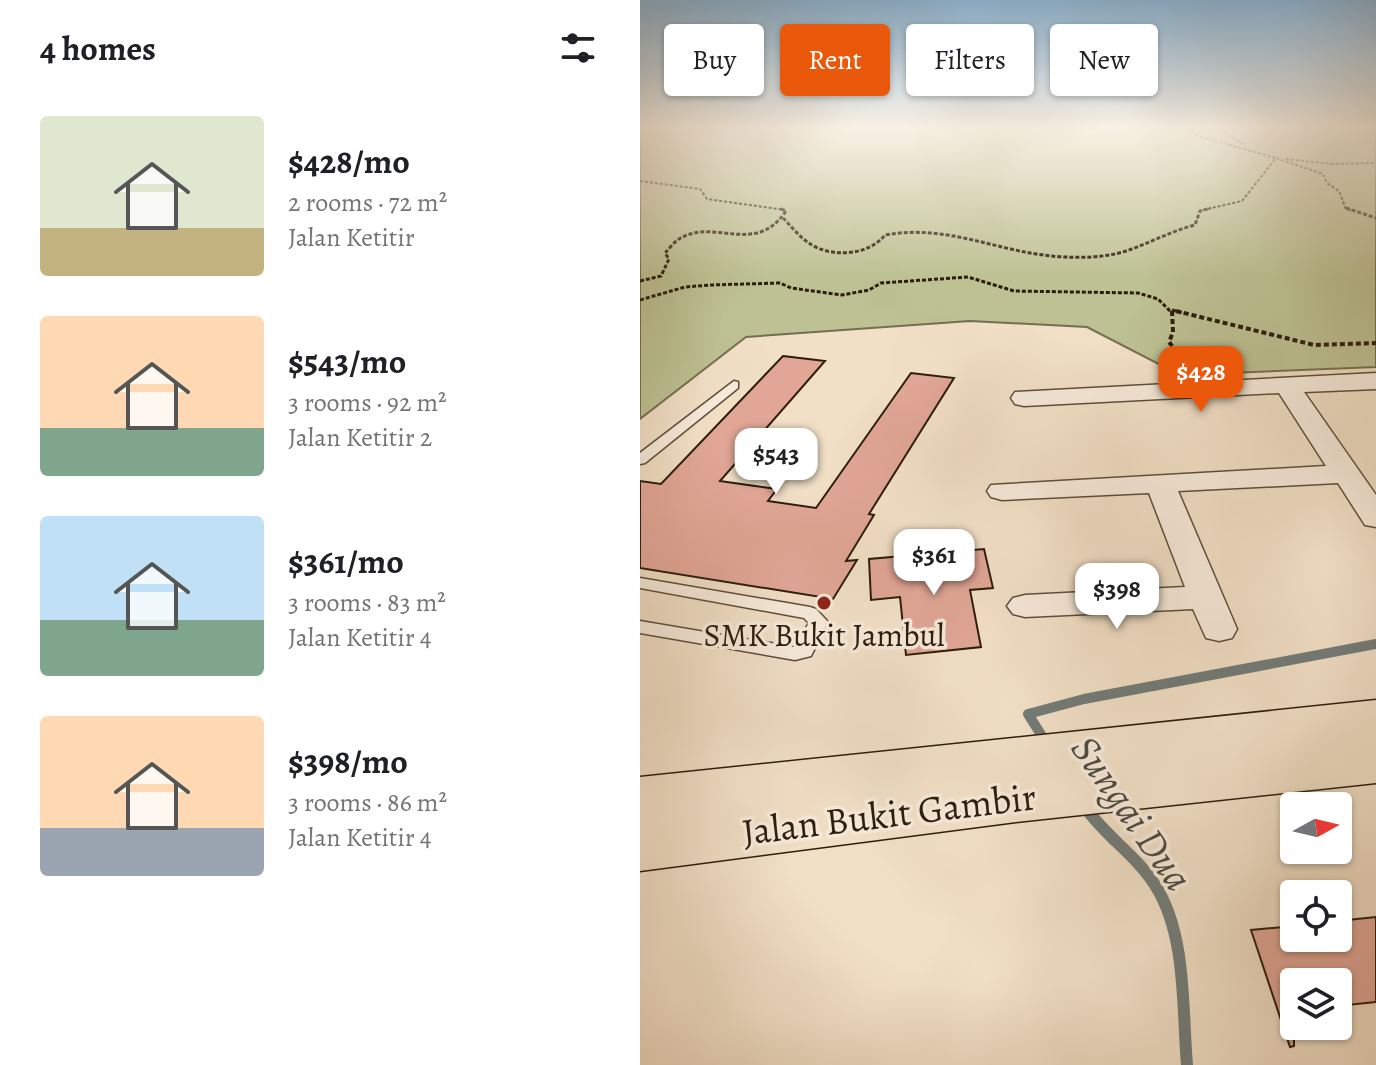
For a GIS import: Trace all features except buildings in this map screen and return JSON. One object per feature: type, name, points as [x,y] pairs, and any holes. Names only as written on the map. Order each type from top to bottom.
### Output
[{"type":"main road","name":"Jalan Bukit Gambir","points":[[1121,768],[1376,721]]},
{"type":"main road","name":"Jalan Bukit Gambir","points":[[640,801],[1006,780],[1121,768],[1376,761]]},
{"type":"main road","name":"Jalan Bukit Gambir","points":[[640,844],[1006,780]]},
{"type":"street","points":[[1024,398],[1376,381]]},
{"type":"street","points":[[1286,385],[1376,518]]},
{"type":"street","points":[[1002,491],[1345,474]]},
{"type":"street","points":[[1160,483],[1219,629]]},
{"type":"street","points":[[1025,606],[1206,597]]},
{"type":"lane","points":[[640,460],[734,385]]},
{"type":"lane","points":[[640,583],[810,613],[819,622],[804,651],[795,654],[640,627]]},
{"type":"path","points":[[783,218],[812,245],[828,251],[869,249],[882,241],[885,235],[924,229],[950,232],[1021,255],[1065,257],[1124,253],[1171,230],[1195,225],[1200,211],[1242,201],[1260,178]]},
{"type":"path","points":[[1325,178],[1339,191],[1346,209],[1376,218]]},
{"type":"path","points":[[640,181],[700,189],[707,199],[734,202],[743,207],[779,207],[786,211],[783,218],[759,232],[692,234],[677,239],[665,253],[669,259],[661,276],[640,281]]},
{"type":"path","points":[[640,300],[685,287],[710,285],[780,283],[791,288],[842,295],[869,290],[881,283],[968,277],[1014,291],[1138,293],[1158,299],[1172,310],[1314,345],[1376,343]]},
{"type":"path","points":[[1172,310],[1173,332],[1169,342],[1184,361],[1218,376],[1227,388]]},
{"type":"green space","points":[[640,178],[1376,178],[1376,367],[1180,375],[1087,327],[970,321],[746,337],[640,419]]},
{"type":"waterway","name":"Sungai Dua","points":[[1047,744],[1028,714],[1084,699],[1376,644]]},
{"type":"waterway","name":"Sungai Dua","points":[[1085,807],[1147,874],[1165,905],[1178,949],[1187,1065]]},
{"type":"place","name":"SMK Bukit Jambul","points":[[824,603]]}]
